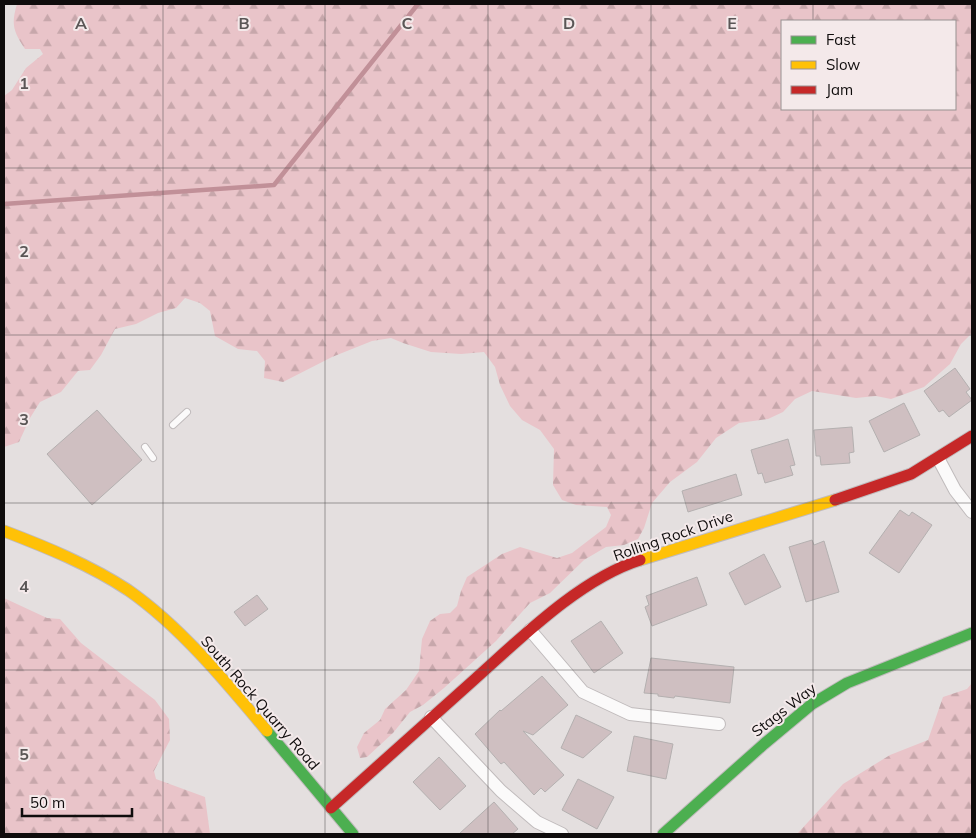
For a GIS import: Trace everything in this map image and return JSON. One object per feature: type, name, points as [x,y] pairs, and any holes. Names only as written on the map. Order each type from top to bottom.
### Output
[{"type":"street","name":"Rolling Rock Drive","points":[[330,808],[530,630],[575,594],[625,566],[911,474],[972,436]]},
{"type":"street","points":[[938,458],[954,490],[972,512]]},
{"type":"street","name":"South Rock Quarry Road","points":[[4,530],[85,566],[127,590],[167,622],[225,681],[353,834]]},
{"type":"street","points":[[530,630],[583,692],[630,714],[719,724]]},
{"type":"street","name":"Stags Way","points":[[663,834],[812,704],[847,683],[972,633]]},
{"type":"street","points":[[431,717],[501,791],[536,822],[562,834]]},
{"type":"lane","points":[[173,425],[186,412]]},
{"type":"lane","points":[[145,447],[153,458]]},
{"type":"green space","points":[[17,4],[972,4],[972,333],[961,344],[950,364],[924,387],[891,399],[876,396],[856,398],[812,391],[795,399],[783,412],[768,419],[739,423],[716,438],[697,462],[670,482],[652,503],[644,528],[638,539],[624,545],[606,547],[584,560],[550,593],[530,603],[496,641],[444,688],[423,705],[410,712],[393,733],[367,757],[360,758],[357,747],[364,733],[380,720],[385,709],[406,690],[419,671],[422,639],[430,621],[440,614],[450,613],[457,606],[467,577],[502,554],[520,547],[557,558],[572,553],[606,527],[611,515],[607,507],[576,505],[562,500],[553,485],[554,449],[540,430],[522,420],[510,406],[500,385],[495,367],[484,352],[461,354],[431,352],[391,338],[372,341],[332,357],[283,382],[264,378],[265,361],[257,351],[238,349],[215,336],[210,311],[200,303],[185,298],[176,308],[158,313],[136,324],[115,329],[101,355],[90,370],[78,371],[61,392],[40,402],[19,442],[4,447],[4,96],[12,90],[26,68],[43,54],[40,49],[25,49],[18,37],[14,22]]},
{"type":"green space","points":[[4,598],[47,618],[60,619],[81,643],[155,700],[169,719],[170,740],[154,771],[156,779],[205,797],[210,834],[4,834]]},
{"type":"green space","points":[[972,683],[972,834],[797,834],[843,784],[890,755],[928,740],[943,697],[967,689]]},
{"type":"building","points":[[955,368],[970,389],[966,392],[972,400],[949,417],[943,410],[939,412],[924,391]]},
{"type":"building","points":[[904,403],[920,435],[884,452],[869,421]]},
{"type":"building","points":[[97,410],[142,460],[92,505],[47,454]]},
{"type":"building","points":[[852,427],[854,452],[849,453],[850,463],[821,465],[820,456],[816,456],[814,430]]},
{"type":"building","points":[[788,439],[795,465],[790,466],[793,475],[765,483],[762,473],[758,474],[751,450]]},
{"type":"building","points":[[736,474],[742,495],[688,512],[682,491]]},
{"type":"building","points":[[900,510],[909,516],[912,512],[932,525],[899,573],[869,553]]},
{"type":"building","points":[[812,540],[814,545],[824,541],[839,592],[806,602],[789,547]]},
{"type":"building","points":[[764,554],[781,587],[745,605],[729,573]]},
{"type":"building","points":[[697,577],[707,605],[652,626],[645,607],[649,605],[646,596]]},
{"type":"building","points":[[257,595],[268,609],[245,626],[234,612]]},
{"type":"building","points":[[601,621],[623,653],[594,673],[571,641]]},
{"type":"building","points":[[651,658],[734,667],[730,703],[675,696],[674,698],[644,693]]},
{"type":"building","points":[[542,676],[568,705],[533,735],[523,731],[564,775],[545,792],[541,788],[534,795],[504,762],[501,764],[475,734],[500,710]]},
{"type":"building","points":[[576,715],[612,732],[583,758],[561,748]]},
{"type":"building","points":[[634,736],[673,744],[666,779],[627,771]]},
{"type":"building","points":[[439,757],[466,786],[440,810],[413,782]]},
{"type":"building","points":[[578,779],[614,797],[597,829],[562,810]]},
{"type":"building","points":[[494,802],[518,829],[512,834],[459,834]]},
{"type":"waterway","points":[[4,204],[274,185],[418,4]]},
{"type":"traffic: fast","points":[[663,834],[812,704],[847,683],[972,633]]},
{"type":"traffic: fast","points":[[267,731],[353,834]]},
{"type":"traffic: slow","points":[[640,560],[835,500]]},
{"type":"traffic: slow","points":[[4,531],[52,550],[83,565],[128,590],[147,604],[202,656],[267,731]]},
{"type":"traffic: jam","points":[[835,500],[911,474],[972,436]]},
{"type":"traffic: jam","points":[[331,808],[552,611],[595,581],[640,560]]}]
